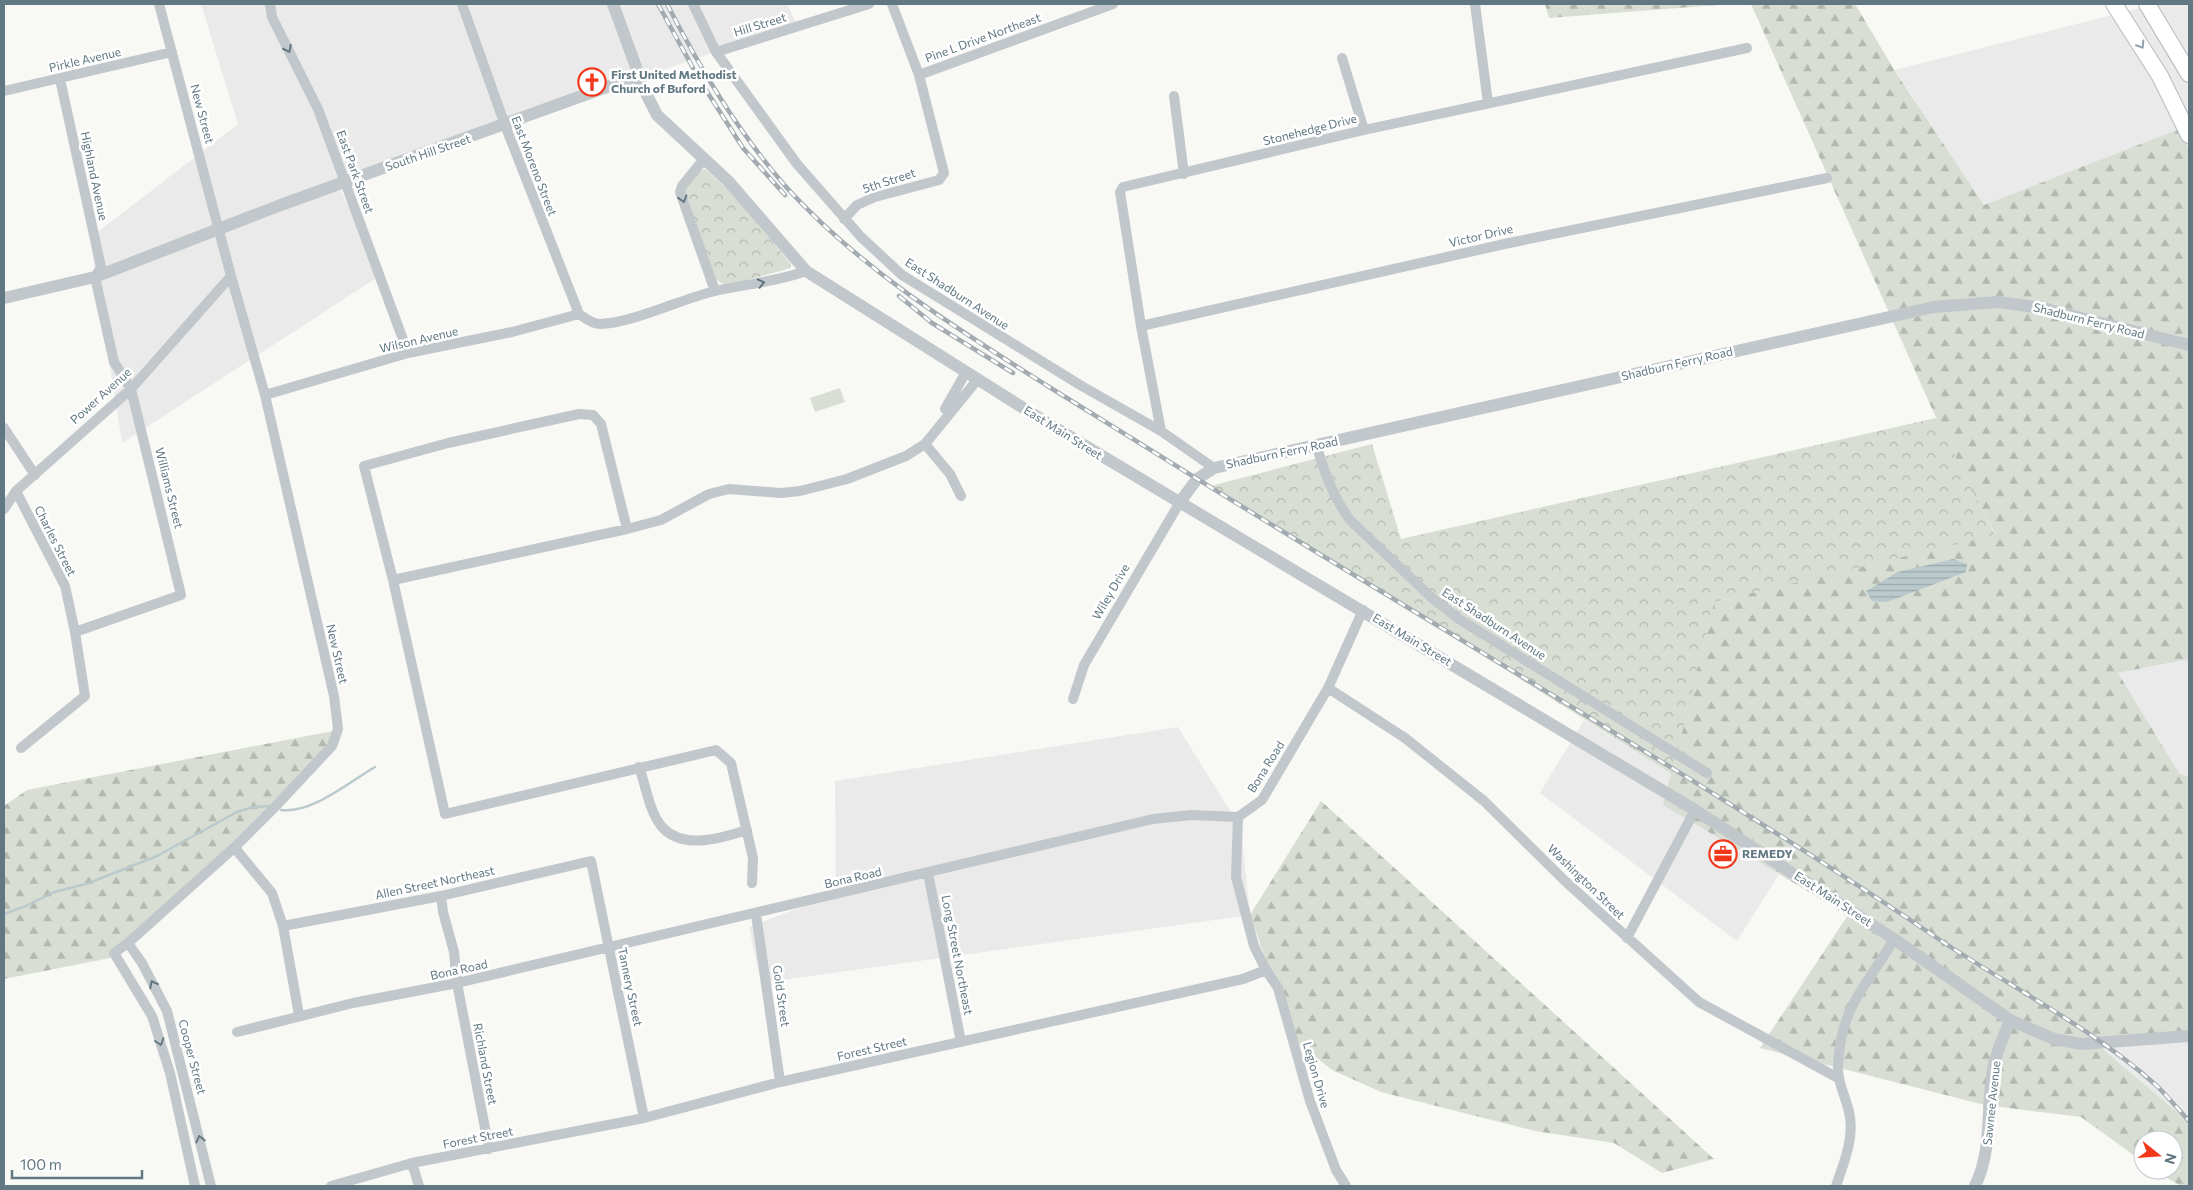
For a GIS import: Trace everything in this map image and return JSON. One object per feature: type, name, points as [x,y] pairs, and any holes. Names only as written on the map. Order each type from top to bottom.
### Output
[{"type":"main road","points":[[2114,4],[2160,76],[2189,135]]},
{"type":"main road","points":[[2147,4],[2189,74]]},
{"type":"street","name":"New Street","points":[[159,4],[220,230]]},
{"type":"street","name":"East Park Street","points":[[270,4],[272,17],[318,109],[408,353]]},
{"type":"street","name":"East Moreno Street","points":[[462,4],[505,125],[579,314]]},
{"type":"street","name":"East Main Street","points":[[613,4],[636,67],[637,76],[657,115],[729,182],[806,271],[966,372],[1180,502],[1694,810],[1894,940],[2010,1020],[2054,1039],[2081,1044],[2189,1036]]},
{"type":"street","name":"East Shadburn Avenue","points":[[693,4],[716,52],[797,164],[844,219],[902,275],[1080,386],[1161,432],[1214,468]]},
{"type":"street","name":"Hill Street","points":[[716,52],[869,4]]},
{"type":"street","points":[[892,4],[919,75]]},
{"type":"street","name":"Pine L Drive Northeast","points":[[919,75],[1113,4]]},
{"type":"street","points":[[1475,4],[1488,103]]},
{"type":"street","name":"Stonehedge Drive","points":[[1161,432],[1141,326],[1120,192],[1123,187],[1364,130],[1747,48]]},
{"type":"street","name":"Pirkle Avenue","points":[[4,91],[172,52]]},
{"type":"street","points":[[1342,58],[1364,130]]},
{"type":"street","name":"5th Street","points":[[844,219],[857,205],[874,196],[939,180],[944,173],[919,75]]},
{"type":"street","name":"South Hill Street","points":[[4,298],[95,277],[346,182],[637,76]]},
{"type":"street","name":"Highland Avenue","points":[[60,79],[101,267],[95,277]]},
{"type":"street","points":[[1174,96],[1184,174]]},
{"type":"street","points":[[704,159],[682,186],[680,192],[716,291]]},
{"type":"street","name":"Victor Drive","points":[[1141,326],[1509,243],[1827,178]]},
{"type":"street","points":[[220,230],[231,276]]},
{"type":"street","points":[[579,314],[593,323],[600,324],[631,317],[716,291],[761,284],[806,271]]},
{"type":"street","name":"New Street","points":[[114,953],[128,943],[236,846],[274,808],[332,746],[338,729],[334,696],[265,395],[231,276]]},
{"type":"street","name":"Power Avenue","points":[[4,509],[16,491],[35,476],[84,428],[130,389],[231,276]]},
{"type":"street","name":"Williams Street","points":[[75,632],[180,595],[130,389],[114,362],[95,277]]},
{"type":"street","name":"Shadburn Ferry Road","points":[[1180,502],[1197,479],[1214,468],[1317,447],[1698,358],[1934,307],[1998,302],[2042,308],[2189,345]]},
{"type":"street","name":"Wilson Avenue","points":[[265,395],[408,353],[512,332],[579,314]]},
{"type":"street","points":[[936,428],[966,372]]},
{"type":"street","points":[[393,580],[661,520],[709,494],[729,489],[780,493],[800,491],[840,481],[906,456],[925,444],[936,428],[978,379]]},
{"type":"street","points":[[627,529],[601,424],[594,415],[579,414],[448,443],[364,466],[393,580],[445,814],[716,750],[731,763],[753,858],[752,883]]},
{"type":"street","points":[[4,428],[35,476]]},
{"type":"street","points":[[925,444],[950,474],[961,496]]},
{"type":"street","name":"East Shadburn Avenue","points":[[1317,447],[1333,494],[1346,514],[1432,598],[1459,619],[1707,773]]},
{"type":"street","name":"Charles Street","points":[[16,491],[64,586],[75,632],[85,696],[21,748]]},
{"type":"street","name":"Wiley Drive","points":[[1073,699],[1084,665],[1180,502]]},
{"type":"street","name":"Bona Road","points":[[237,1032],[299,1015],[457,983],[756,914],[1153,819],[1191,815],[1238,817],[1262,800],[1328,688],[1363,610]]},
{"type":"street","name":"Washington Street","points":[[1328,688],[1405,738],[1484,801],[1565,881],[1699,1002],[1838,1078]]},
{"type":"street","points":[[638,767],[653,810],[663,828],[680,838],[702,842],[747,830]]},
{"type":"street","points":[[1626,938],[1694,810]]},
{"type":"street","points":[[1238,817],[1236,877],[1254,946],[1266,970]]},
{"type":"street","points":[[236,846],[238,852],[272,893],[283,926],[299,1015]]},
{"type":"street","name":"Allen Street Northeast","points":[[283,926],[442,896],[591,861]]},
{"type":"street","name":"Tannery Street","points":[[591,861],[644,1118]]},
{"type":"street","name":"Long Street Northeast","points":[[928,873],[962,1042]]},
{"type":"street","name":"Richland Street","points":[[442,896],[443,912],[454,952],[457,983],[489,1149]]},
{"type":"street","name":"Gold Street","points":[[756,914],[780,1082]]},
{"type":"street","points":[[1836,1186],[1850,1142],[1850,1114],[1838,1078],[1840,1044],[1850,1006],[1894,940]]},
{"type":"street","name":"Cooper Street","points":[[128,943],[142,963],[167,1011],[211,1186]]},
{"type":"street","name":"Cooper Street","points":[[114,953],[152,1016],[170,1072],[195,1186]]},
{"type":"street","name":"Forest Street","points":[[331,1186],[412,1163],[644,1118],[780,1082],[1243,979],[1266,970]]},
{"type":"street","name":"Legion Drive","points":[[1266,970],[1278,988],[1310,1100],[1336,1170],[1346,1186]]},
{"type":"street","name":"Sawnee Avenue","points":[[1975,1186],[1988,1145],[1994,1066],[2010,1020]]},
{"type":"street","points":[[412,1163],[418,1186]]},
{"type":"shaded area","points":[[201,4],[787,4],[796,23],[338,185],[381,275],[122,443],[90,238],[238,124]]},
{"type":"shaded area","points":[[2156,4],[2189,4],[2189,149],[2179,129],[1984,205],[1895,70]]},
{"type":"shaded area","points":[[1953,559],[1967,564],[1966,572],[1887,602],[1872,601],[1866,591],[1898,572]]},
{"type":"shaded area","points":[[2189,659],[2189,777],[2179,773],[2118,673]]},
{"type":"shaded area","points":[[1584,720],[1672,774],[1664,805],[1779,874],[1737,941],[1540,793]]},
{"type":"shaded area","points":[[1178,727],[1241,829],[1250,915],[761,983],[749,927],[836,894],[835,781]]},
{"type":"shaded area","points":[[2189,1038],[2189,1122],[2099,1046]]},
{"type":"green space","points":[[1545,4],[1730,4],[1549,18]]},
{"type":"green space","points":[[1751,4],[1855,4],[1895,71],[1984,205],[2179,129],[2189,149],[2189,659],[2118,673],[2179,773],[2189,777],[2189,1038],[2100,1047],[2189,1122],[2189,1186],[2181,1186],[2171,1180],[2183,1180],[2183,1130],[2133,1130],[2133,1155],[2081,1117],[1985,1105],[1760,1048],[1848,915],[1663,805],[1714,602],[1995,534],[1950,449]]},
{"type":"green space","points":[[705,169],[734,195],[790,263],[791,268],[726,286],[715,279],[683,191],[699,171]]},
{"type":"green space","points":[[840,388],[845,402],[815,412],[810,398]]},
{"type":"green space","points":[[1936,418],[1995,535],[1714,602],[1672,774],[1211,486],[1372,444],[1401,539]]},
{"type":"green space","points":[[333,731],[326,755],[234,851],[110,958],[4,979],[4,806],[27,790]]},
{"type":"green space","points":[[1321,801],[1714,1159],[1662,1173],[1614,1143],[1535,1131],[1381,1092],[1332,1070],[1295,1041],[1250,915]]},
{"type":"waterway","points":[[281,810],[293,810],[318,802],[375,767]]},
{"type":"waterway","points":[[4,914],[26,906],[54,892],[86,884],[157,856],[237,812],[253,807],[269,806]]},
{"type":"railway","points":[[658,4],[693,68]]},
{"type":"railway","points":[[667,4],[721,100],[769,167],[816,217],[877,271],[943,319],[1046,385],[1252,513],[1692,780],[1962,954],[2077,1025],[2131,1064],[2157,1086],[2189,1121]]},
{"type":"railway","points":[[704,87],[743,148],[785,195]]},
{"type":"railway","points":[[899,296],[932,323],[1013,373]]},
{"type":"place","name":"First United Methodist Church of Buford","points":[[592,82]]},
{"type":"place","name":"REMEDY","points":[[1723,854]]}]
